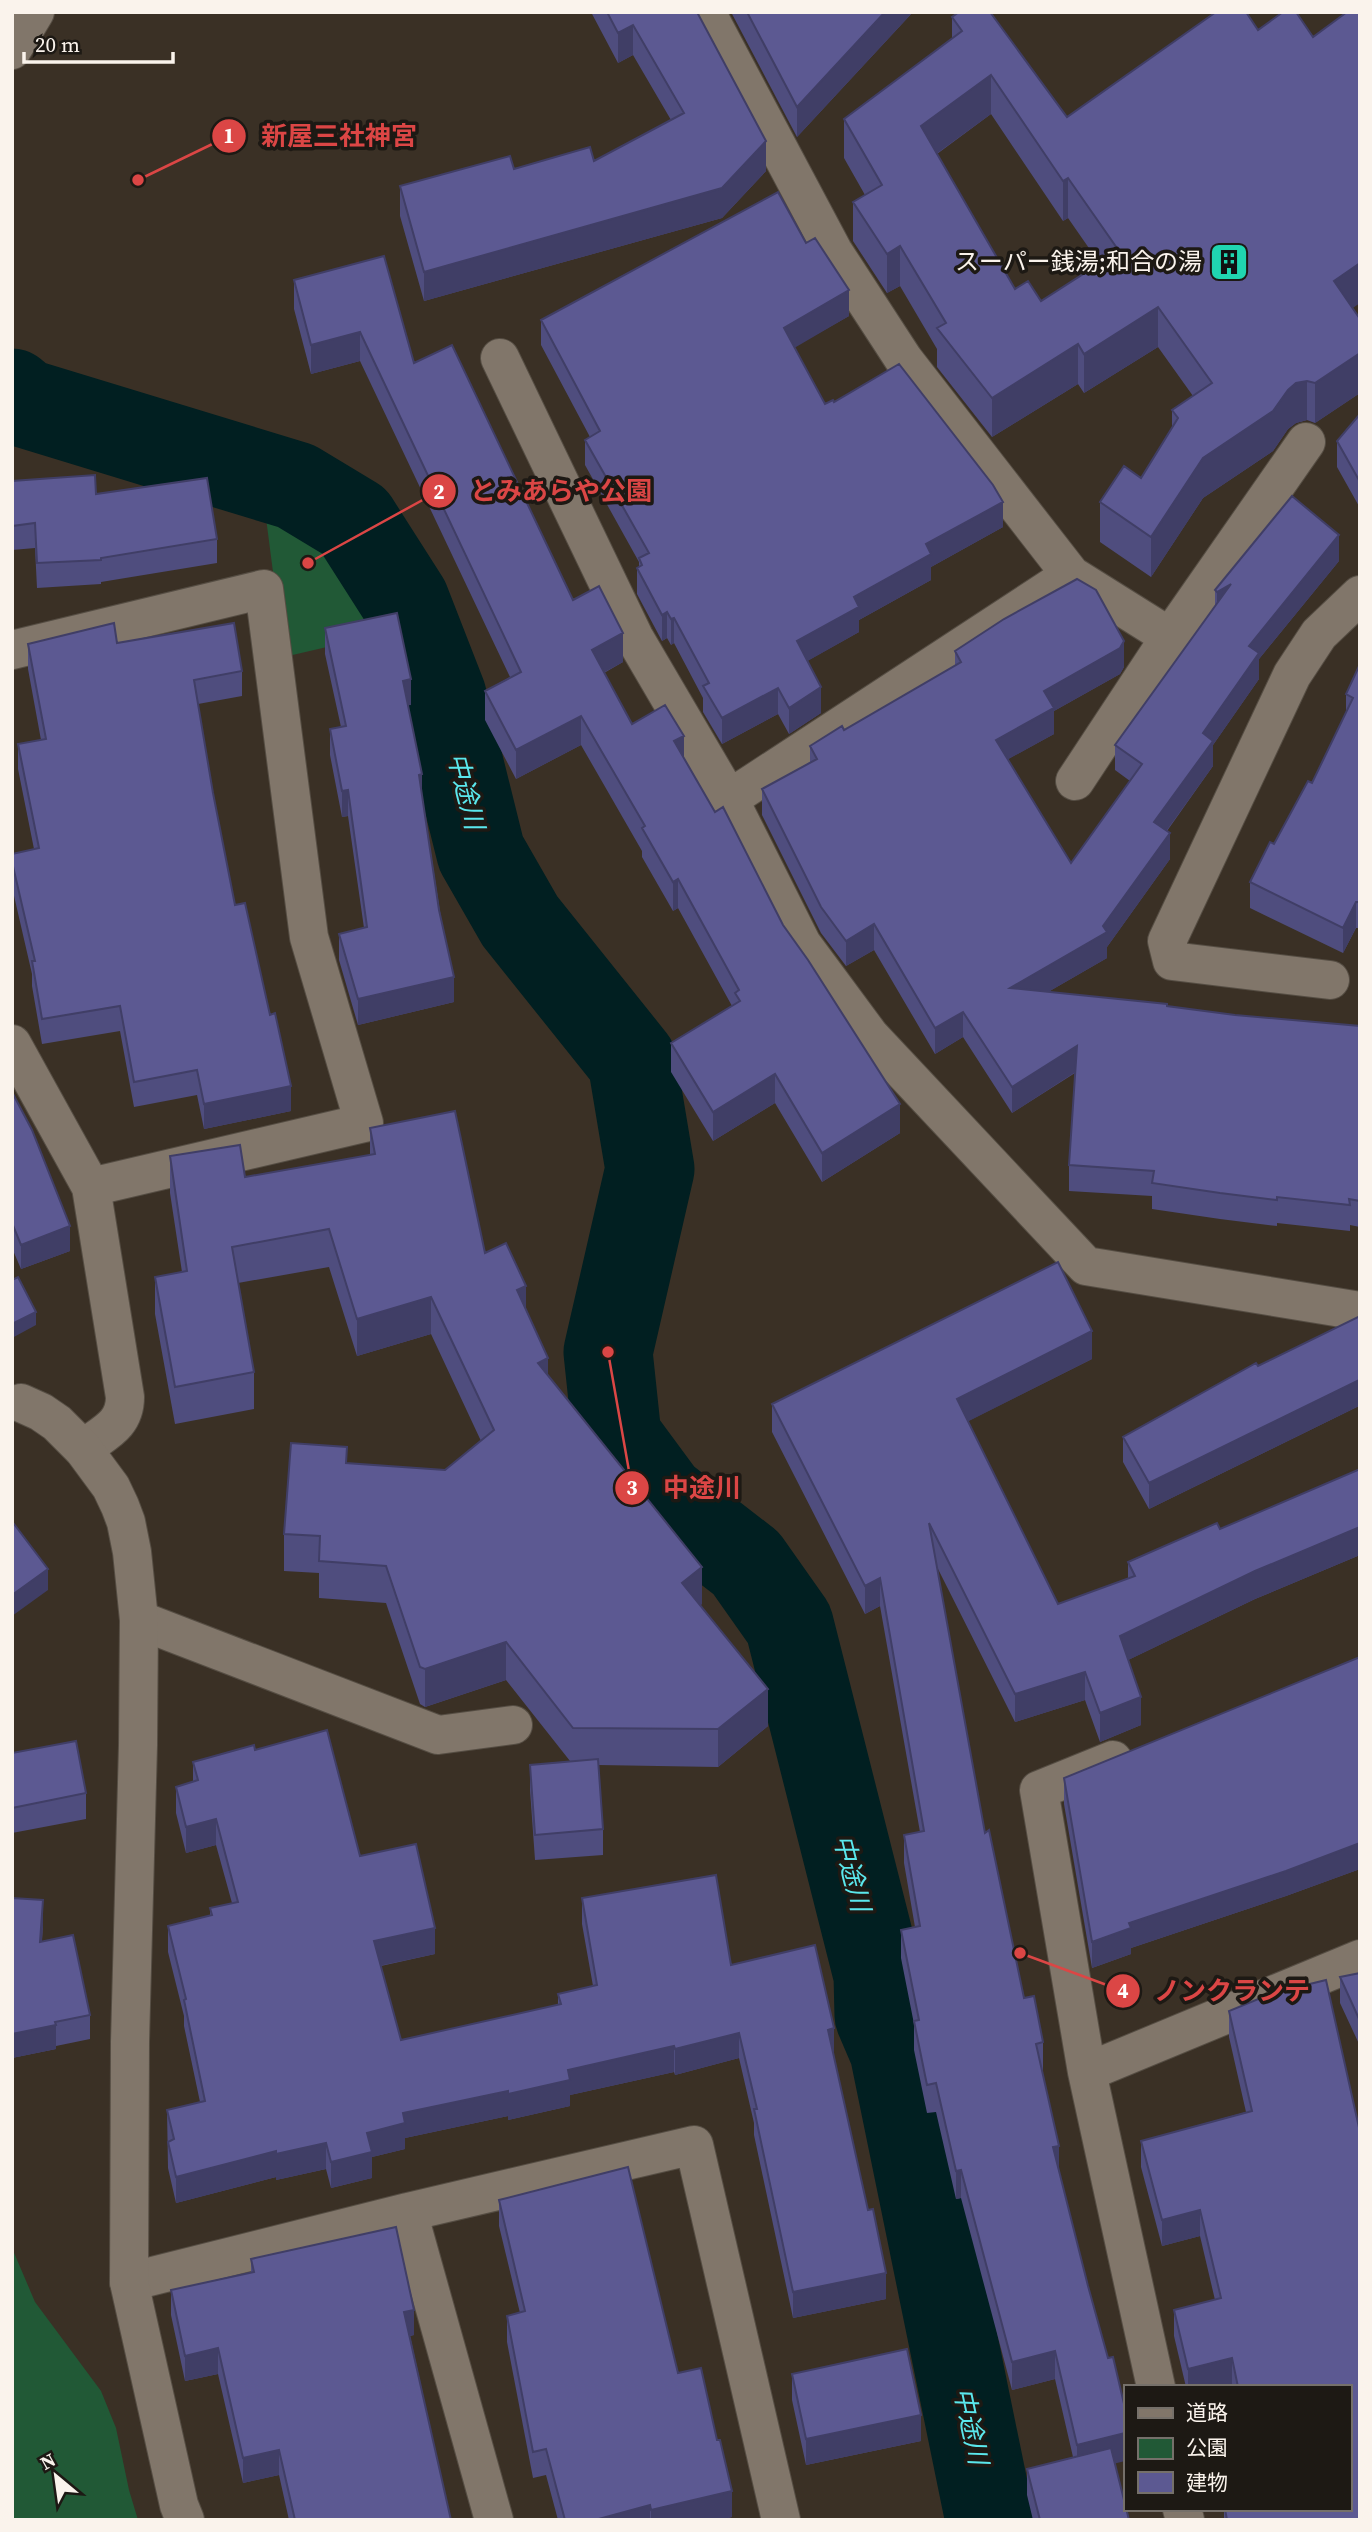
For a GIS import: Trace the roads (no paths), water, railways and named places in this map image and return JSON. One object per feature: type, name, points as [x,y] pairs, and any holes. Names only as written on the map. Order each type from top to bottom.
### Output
[{"type":"street","points":[[12,50],[35,12]]},
{"type":"street","points":[[706,12],[833,251],[904,360],[1071,575],[1170,637]]},
{"type":"street","points":[[500,358],[635,637],[729,799],[802,944],[870,1036],[1086,1266],[1360,1311]]},
{"type":"street","points":[[1075,780],[1170,637],[1306,442]]},
{"type":"street","points":[[729,799],[1071,575]]},
{"type":"street","points":[[12,650],[264,589],[309,937],[365,1123],[91,1187]]},
{"type":"street","points":[[1330,980],[1172,961],[1167,941],[1292,674],[1319,634],[1360,595]]},
{"type":"street","points":[[12,1045],[91,1187],[125,1409],[121,1419],[83,1449]]},
{"type":"street","points":[[17,1400],[57,1423],[83,1449],[111,1487],[126,1522],[139,1620],[130,2042],[129,2282],[179,2505],[185,2520]]},
{"type":"street","points":[[139,1620],[438,1735],[513,1725]]},
{"type":"street","points":[[1142,1748],[1039,1790],[1087,2072],[1156,2385]]},
{"type":"street","points":[[1087,2072],[1360,1959]]},
{"type":"street","points":[[129,2282],[408,2212],[694,2145],[781,2520]]},
{"type":"street","points":[[408,2212],[494,2520]]},
{"type":"waterway","name":"中途川","points":[[12,393],[24,403],[296,486],[354,521],[405,601],[442,696],[481,853],[520,921],[632,1061],[650,1169],[608,1352],[617,1437],[662,1498],[746,1563],[789,1624],[878,1975],[879,2016],[894,2051],[990,2520]]},
{"type":"place","name":"新屋三社神宮","points":[[138,180]]},
{"type":"place","name":"スーパー銭湯;和合の湯","points":[[1229,262]]},
{"type":"place","name":"とみあらや公園","points":[[308,563]]},
{"type":"place","name":"中途川","points":[[608,1352]]},
{"type":"place","name":"ノンクランテ","points":[[1020,1953]]}]
